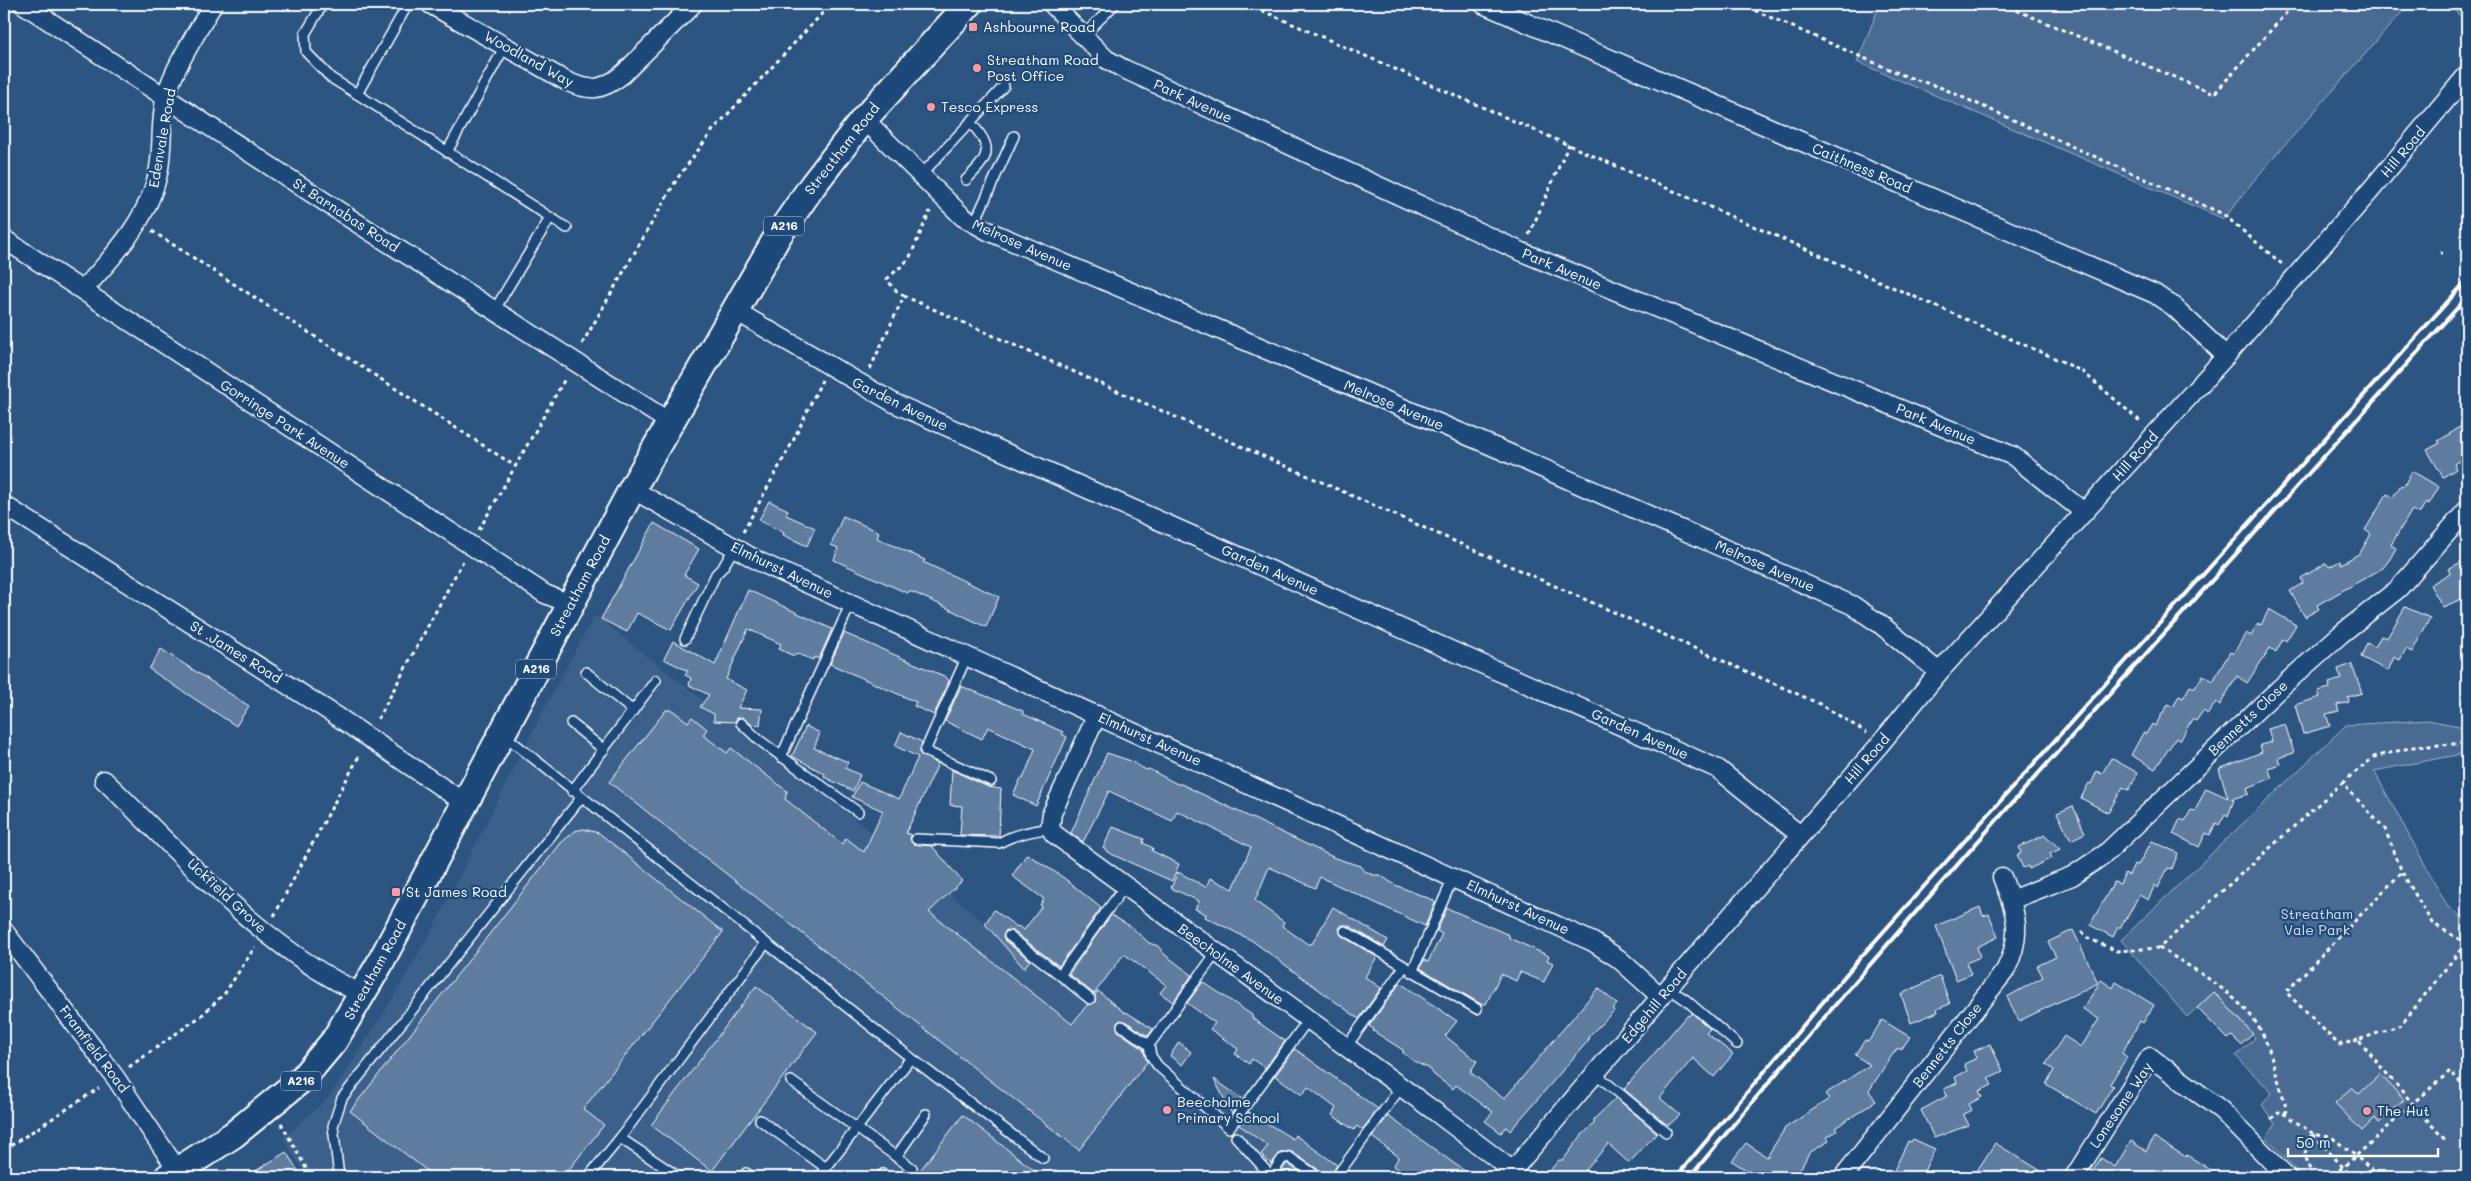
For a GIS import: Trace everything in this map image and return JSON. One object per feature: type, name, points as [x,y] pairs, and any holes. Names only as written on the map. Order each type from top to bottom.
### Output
[{"type":"main road","name":"Streatham Road","points":[[173,1174],[233,1135],[271,1106],[308,1073],[334,1040],[362,994],[503,735],[570,604],[632,489],[779,234],[807,193],[864,119],[969,4]]},
{"type":"street","name":"Edenvale Road","points":[[83,290],[138,222],[154,192],[166,98],[171,83],[212,4]]},
{"type":"street","name":"Woodland Way","points":[[430,4],[450,9],[505,46],[566,81],[590,90],[612,82],[623,74],[693,4]]},
{"type":"street","name":"Park Avenue","points":[[1052,4],[1106,58],[1124,69],[1522,252],[2013,456],[2084,512]]},
{"type":"street","name":"Caithness Road","points":[[1483,4],[2155,294],[2174,308],[2226,356]]},
{"type":"street","name":"St Barnabas Road","points":[[34,7],[166,98],[351,220],[671,423]]},
{"type":"street","name":"Hill Road","points":[[1800,835],[1881,743],[1939,672],[2226,356],[2467,75]]},
{"type":"street","name":"Melrose Avenue","points":[[864,119],[942,198],[963,218],[974,224],[1500,449],[1852,605],[1880,624],[1939,672]]},
{"type":"street","name":"Gorringe Park Avenue","points":[[4,239],[545,594],[570,604]]},
{"type":"street","name":"Garden Avenue","points":[[734,310],[828,366],[912,412],[1718,769],[1800,835]]},
{"type":"street","name":"Elmhurst Avenue","points":[[632,489],[760,562],[1593,942],[1619,958],[1664,992]]},
{"type":"street","name":"St .James Road","points":[[4,505],[335,715],[465,803]]},
{"type":"street","name":"Bennetts Close","points":[[2011,900],[2072,876],[2105,854],[2279,689],[2341,634],[2398,589],[2467,510]]},
{"type":"street","points":[[1050,828],[1052,813],[1097,715]]},
{"type":"street","name":"Uckfield Grove","points":[[104,780],[265,932],[362,994]]},
{"type":"street","name":"Beecholme Avenue","points":[[1050,828],[1059,840],[1401,1087],[1513,1175]]},
{"type":"street","name":"Edgehill Road","points":[[1513,1175],[1664,992],[1800,835]]},
{"type":"street","name":"Bennetts Close","points":[[1843,1177],[2005,970],[2013,954],[2017,934],[2011,900],[2002,877]]},
{"type":"street","name":"Framfield Road","points":[[4,931],[115,1077],[173,1174]]},
{"type":"street","name":"Lonesome Way","points":[[2074,1177],[2150,1057],[2221,1110],[2287,1177]]},
{"type":"lane","points":[[323,4],[305,34],[306,52],[331,78],[568,228]]},
{"type":"lane","points":[[357,94],[408,4]]},
{"type":"lane","points":[[1083,36],[1115,4]]},
{"type":"lane","points":[[447,152],[505,46]]},
{"type":"lane","points":[[921,175],[1004,86]]},
{"type":"lane","points":[[966,180],[985,160],[986,154],[983,140],[970,122]]},
{"type":"lane","points":[[974,224],[1014,136]]},
{"type":"lane","points":[[495,310],[550,218]]},
{"type":"lane","points":[[685,639],[716,574],[723,567],[735,547]]},
{"type":"lane","points":[[781,757],[851,603]]},
{"type":"lane","points":[[967,656],[926,751],[991,781]]},
{"type":"lane","points":[[586,672],[633,711]]},
{"type":"lane","points":[[572,791],[656,680]]},
{"type":"lane","points":[[571,723],[604,750]]},
{"type":"lane","points":[[741,723],[781,757],[858,812]]},
{"type":"lane","points":[[503,735],[911,1058],[1042,1158]]},
{"type":"lane","points":[[339,1177],[333,1126],[342,1098],[581,798]]},
{"type":"lane","points":[[916,839],[999,843],[1007,838],[1050,828]]},
{"type":"lane","points":[[1346,1048],[1408,969],[1453,878]]},
{"type":"lane","points":[[1060,975],[1125,886]]},
{"type":"lane","points":[[1345,930],[1408,969],[1477,1008]]},
{"type":"lane","points":[[1009,936],[1090,999]]},
{"type":"lane","points":[[588,1177],[620,1138],[766,943]]},
{"type":"lane","points":[[1149,1045],[1216,952]]},
{"type":"lane","points":[[1664,992],[1686,1000],[1737,1044]]},
{"type":"lane","points":[[1122,1026],[1149,1045],[1151,1056],[1158,1066],[1229,1128],[1308,1020]]},
{"type":"lane","points":[[819,1177],[911,1058]]},
{"type":"lane","points":[[1596,1074],[1666,1132]]},
{"type":"lane","points":[[791,1081],[912,1168]]},
{"type":"lane","points":[[1336,1177],[1401,1087]]},
{"type":"lane","points":[[896,1157],[926,1114]]},
{"type":"lane","points":[[760,1120],[826,1168]]},
{"type":"lane","points":[[1236,1137],[1271,1177],[1282,1160],[1290,1158],[1318,1177]]},
{"type":"lane","points":[[620,1138],[678,1177]]},
{"type":"path","points":[[478,532],[575,361],[604,304],[677,179],[713,130],[831,4]]},
{"type":"path","points":[[1247,4],[2061,361],[2083,372],[2154,435]]},
{"type":"path","points":[[1740,4],[1905,76],[1942,88],[2223,214],[2296,276]]},
{"type":"path","points":[[2002,4],[2214,94],[2294,4]]},
{"type":"path","points":[[2460,4],[2467,11]]},
{"type":"path","points":[[1522,252],[1569,144]]},
{"type":"path","points":[[942,198],[934,205],[926,217],[909,260],[887,279],[894,290],[904,296],[1822,705],[1881,743]]},
{"type":"path","points":[[138,222],[515,466]]},
{"type":"path","points":[[863,386],[904,296]]},
{"type":"path","points":[[735,547],[792,443],[828,366]]},
{"type":"path","points":[[378,719],[464,559]]},
{"type":"path","points":[[2159,948],[2342,783],[2374,757],[2413,747],[2467,744]]},
{"type":"path","points":[[4,1150],[115,1077],[201,1016],[225,993],[265,932],[359,756]]},
{"type":"path","points":[[2342,783],[2385,829],[2402,872],[2432,922],[2466,944],[2401,1024],[2358,1040],[2338,1044],[2286,992],[2402,872]]},
{"type":"path","points":[[2082,931],[2086,937],[2116,951],[2159,948],[2214,980],[2255,1022],[2264,1036],[2286,1114]]},
{"type":"path","points":[[2358,1040],[2446,1141]]},
{"type":"path","points":[[2332,1177],[2450,1071],[2467,1089]]},
{"type":"path","points":[[271,1106],[311,1177]]},
{"type":"path","points":[[2271,1119],[2280,1111],[2286,1114],[2312,1134],[2352,1177]]},
{"type":"path","points":[[2312,1134],[2330,1136],[2379,1177]]},
{"type":"path","points":[[2312,1134],[2304,1154],[2312,1177]]},
{"type":"shaded area","points":[[595,615],[1232,1117],[1294,1032],[1302,1039],[1240,1124],[1278,1155],[1262,1177],[307,1177],[283,1138],[329,1097],[384,1013],[432,930],[547,703]]},
{"type":"green space","points":[[1880,4],[2409,4],[2255,179],[2224,219],[1857,62]]},
{"type":"green space","points":[[2447,4],[2467,4],[2467,22]]},
{"type":"green space","name":"Streatham Vale Park","points":[[2428,720],[2464,727],[2467,730],[2467,753],[2374,771],[2448,907],[2467,921],[2467,1177],[2303,1177],[2266,1137],[2275,1124],[2262,1105],[2272,1093],[2236,1056],[2255,1038],[2214,992],[2187,1017],[2121,940],[2346,725]]},
{"type":"building","points":[[2467,423],[2467,462],[2464,458],[2454,464],[2456,469],[2443,477],[2427,450],[2440,443],[2438,441],[2449,433]]},
{"type":"building","points":[[2412,471],[2439,487],[2429,504],[2426,502],[2419,514],[2412,510],[2391,545],[2396,548],[2390,559],[2383,568],[2317,605],[2319,609],[2305,617],[2290,591],[2303,583],[2301,578],[2326,563],[2329,567],[2340,561],[2341,564],[2360,553],[2371,534],[2365,530],[2387,494],[2393,497],[2401,485],[2404,486]]},
{"type":"building","points":[[769,501],[788,510],[786,515],[815,528],[807,546],[783,535],[784,533],[759,520]]},
{"type":"building","points":[[843,516],[879,532],[877,538],[925,560],[923,562],[999,597],[986,627],[910,591],[907,593],[834,560],[838,548],[831,545]]},
{"type":"building","points":[[654,523],[699,549],[684,575],[698,583],[671,630],[637,613],[627,632],[601,619]]},
{"type":"building","points":[[2467,559],[2467,603],[2464,598],[2443,607],[2430,585],[2450,573],[2448,569]]},
{"type":"building","points":[[748,590],[832,629],[819,659],[814,657],[813,660],[796,653],[794,656],[779,649],[781,644],[748,629],[726,679],[747,690],[738,708],[762,709],[760,725],[751,724],[742,717],[737,718],[735,722],[714,721],[714,714],[700,707],[709,695],[689,685],[691,678],[685,675],[688,671],[664,659],[673,641],[715,665]]},
{"type":"building","points":[[2405,607],[2430,618],[2412,652],[2406,649],[2400,660],[2394,657],[2388,671],[2361,657],[2367,643],[2375,647],[2381,636],[2387,638]]},
{"type":"building","points":[[2269,609],[2296,625],[2286,641],[2283,639],[2276,652],[2270,648],[2247,683],[2237,676],[2220,705],[2216,702],[2208,714],[2203,711],[2196,721],[2192,719],[2180,741],[2176,738],[2155,769],[2131,755],[2143,733],[2146,734],[2152,724],[2155,726],[2168,704],[2173,707],[2179,696],[2183,698],[2190,686],[2195,688],[2203,675],[2213,681],[2230,652],[2233,654],[2246,633],[2251,636],[2258,623],[2261,625]]},
{"type":"building","points":[[844,633],[946,677],[949,681],[934,715],[914,706],[916,702],[830,664]]},
{"type":"building","points":[[161,649],[249,706],[236,726],[149,669]]},
{"type":"building","points":[[2352,664],[2362,693],[2348,697],[2349,702],[2337,705],[2339,711],[2326,714],[2330,726],[2303,734],[2295,705],[2320,697],[2318,691],[2330,688],[2329,683],[2341,679],[2338,669]]},
{"type":"building","points":[[961,686],[1023,711],[1023,714],[1063,732],[1062,734],[1067,737],[1036,806],[1013,795],[1021,778],[1023,779],[1035,749],[988,727],[982,739],[945,721]]},
{"type":"building","points":[[666,710],[672,710],[688,722],[692,717],[707,729],[703,735],[727,753],[731,748],[787,791],[785,799],[842,844],[846,838],[864,852],[883,811],[852,797],[860,782],[899,799],[918,757],[895,746],[901,732],[922,742],[920,754],[938,764],[906,833],[911,835],[910,839],[913,844],[932,846],[962,881],[929,912],[1072,1024],[1087,1005],[1095,1002],[1095,995],[1098,991],[1125,1013],[1153,1029],[1148,1036],[1125,1021],[1120,1020],[1117,1023],[1118,1031],[1143,1049],[1147,1062],[1079,1150],[609,782]]},
{"type":"building","points":[[2285,724],[2294,753],[2278,758],[2280,764],[2268,768],[2272,778],[2247,788],[2249,794],[2231,799],[2234,800],[2228,816],[2225,814],[2219,825],[2216,823],[2210,835],[2206,833],[2199,847],[2173,834],[2180,819],[2185,821],[2191,810],[2195,811],[2206,788],[2228,798],[2219,769],[2262,752],[2260,745],[2272,742],[2268,729]]},
{"type":"building","points":[[806,726],[820,733],[814,748],[848,762],[845,768],[860,775],[853,791],[824,777],[825,774],[792,756]]},
{"type":"building","points":[[1107,753],[1131,761],[1146,770],[1149,769],[1335,858],[1360,866],[1363,870],[1373,875],[1380,875],[1395,885],[1433,900],[1435,903],[1425,926],[1320,877],[1315,888],[1269,867],[1255,901],[1284,922],[1282,926],[1309,945],[1312,944],[1333,907],[1388,940],[1384,947],[1348,925],[1342,925],[1339,928],[1342,936],[1377,957],[1365,977],[1381,988],[1359,1019],[1251,940],[1205,917],[1206,914],[1195,909],[1199,901],[1171,888],[1178,872],[1206,887],[1210,878],[1233,889],[1251,847],[1177,811],[1172,821],[1109,791],[1083,842],[1071,833]]},
{"type":"building","points":[[2111,758],[2138,773],[2129,790],[2123,787],[2108,813],[2081,798],[2097,771],[2102,774]]},
{"type":"building","points":[[952,770],[988,787],[1001,789],[999,836],[960,835],[962,806],[950,805]]},
{"type":"building","points":[[2073,806],[2085,833],[2071,840],[2057,813]]},
{"type":"building","points":[[1113,827],[1144,839],[1143,843],[1153,848],[1152,851],[1179,864],[1172,881],[1113,855],[1103,848]]},
{"type":"building","points":[[583,829],[599,833],[723,932],[583,1109],[604,1125],[563,1177],[435,1177],[350,1111],[561,843],[575,831]]},
{"type":"building","points":[[2045,835],[2060,849],[2050,854],[2052,858],[2029,869],[2028,866],[2023,868],[2017,855],[2021,853],[2019,847]]},
{"type":"building","points":[[2152,841],[2178,853],[2172,869],[2168,868],[2158,888],[2155,885],[2148,900],[2139,895],[2127,918],[2120,928],[2118,927],[2113,937],[2090,925],[2114,882],[2120,884],[2125,873],[2129,875],[2134,864],[2138,865]]},
{"type":"building","points":[[1027,854],[1064,878],[1101,908],[1059,966],[1013,931],[1006,930],[1003,936],[1005,941],[1030,960],[1024,968],[985,924],[994,910],[1024,930],[1042,906],[1040,905],[1044,899],[1012,876]]},
{"type":"building","points":[[1980,907],[1983,916],[1989,914],[1998,937],[1977,947],[1980,957],[1966,963],[1971,974],[1956,980],[1936,926]]},
{"type":"building","points":[[1447,908],[1509,935],[1509,938],[1549,956],[1547,960],[1553,963],[1544,982],[1520,972],[1516,981],[1501,974],[1486,1004],[1481,1004],[1420,968],[1424,960],[1428,962],[1442,934],[1437,931]]},
{"type":"building","points":[[1111,915],[1130,926],[1149,943],[1158,946],[1164,954],[1192,975],[1173,1002],[1160,993],[1166,985],[1124,954],[1094,994],[1069,974]]},
{"type":"building","points":[[2073,930],[2098,983],[2019,1021],[2007,997],[2043,977],[2037,966],[2056,957],[2048,942]]},
{"type":"building","points":[[1940,976],[1950,1004],[1937,1009],[1938,1012],[1911,1023],[1901,994]]},
{"type":"building","points":[[2101,980],[2113,988],[2116,982],[2154,1005],[2143,1023],[2140,1021],[2122,1053],[2127,1057],[2110,1084],[2113,1086],[2096,1114],[2046,1084],[2054,1070],[2046,1064],[2064,1036],[2081,1047],[2099,1019],[2083,1009]]},
{"type":"building","points":[[1203,982],[1252,1015],[1252,1018],[1285,1041],[1265,1068],[1252,1059],[1249,1064],[1235,1054],[1238,1049],[1210,1029],[1215,1023],[1187,1003]]},
{"type":"building","points":[[1400,983],[1457,1021],[1445,1036],[1477,1061],[1470,1072],[1504,1099],[1598,988],[1617,1004],[1613,1009],[1614,1011],[1589,1036],[1588,1041],[1510,1131],[1506,1127],[1501,1133],[1485,1121],[1493,1112],[1456,1085],[1453,1089],[1434,1075],[1430,1069],[1415,1062],[1403,1053],[1403,1050],[1373,1031],[1374,1029],[1369,1026]]},
{"type":"building","points":[[756,986],[817,1032],[712,1171],[651,1125]]},
{"type":"building","points":[[2214,992],[2253,1034],[2241,1045],[2232,1036],[2228,1039],[2197,1008]]},
{"type":"building","points":[[1692,1013],[1710,1029],[1706,1033],[1733,1054],[1714,1077],[1693,1058],[1660,1098],[1680,1115],[1670,1124],[1666,1124],[1624,1089],[1687,1015],[1689,1016]]},
{"type":"building","points":[[1882,1020],[1910,1037],[1901,1050],[1898,1048],[1890,1058],[1869,1091],[1876,1101],[1835,1128],[1837,1131],[1827,1137],[1829,1141],[1809,1153],[1796,1177],[1757,1177],[1732,1161],[1746,1143],[1767,1157],[1785,1128],[1829,1099],[1825,1094],[1870,1065],[1855,1055],[1865,1040],[1868,1042]]},
{"type":"building","points":[[1179,1042],[1191,1052],[1182,1065],[1170,1056]]},
{"type":"building","points":[[1990,1044],[2003,1071],[1988,1078],[1992,1085],[1979,1091],[1982,1097],[1969,1104],[1972,1110],[1963,1114],[1969,1125],[1934,1138],[1921,1110],[1947,1096],[1944,1089],[1957,1083],[1955,1077],[1967,1071],[1964,1064],[1977,1058],[1974,1051]]},
{"type":"building","points":[[1295,1049],[1378,1109],[1362,1130],[1357,1126],[1354,1130],[1332,1115],[1336,1108],[1308,1087],[1302,1095],[1275,1076]]},
{"type":"building","name":"The Hut","points":[[2380,1074],[2404,1100],[2379,1123],[2375,1118],[2362,1131],[2335,1103],[2352,1087],[2359,1094]]},
{"type":"building","points":[[1214,1079],[1241,1098],[1232,1114]]},
{"type":"building","points":[[1616,1098],[1657,1133],[1629,1163],[1608,1144],[1580,1177],[1544,1177],[1559,1160],[1563,1160],[1582,1135],[1594,1124],[1594,1119]]},
{"type":"building","points":[[1249,1112],[1293,1139],[1295,1135],[1337,1165],[1330,1177],[1326,1177],[1322,1172],[1290,1151],[1280,1153],[1271,1164],[1261,1154],[1268,1146],[1239,1125]]},
{"type":"building","points":[[963,1115],[1043,1177],[915,1177]]},
{"type":"building","points":[[1388,1116],[1473,1177],[1408,1177],[1393,1166],[1399,1157],[1372,1137]]},
{"type":"building","points":[[2154,1137],[2222,1177],[2089,1177],[2101,1158],[2115,1167],[2131,1141],[2146,1151]]},
{"type":"building","points":[[1913,1139],[1935,1149],[1921,1177],[1891,1177],[1908,1141],[1911,1142]]},
{"type":"building","points":[[1995,1143],[2051,1177],[1973,1177]]},
{"type":"building","points":[[286,1152],[302,1177],[246,1177]]},
{"type":"building","points":[[1286,1164],[1305,1176],[1287,1177],[1281,1172]]},
{"type":"railway","points":[[1676,1177],[1859,959],[2467,280]]},
{"type":"railway","points":[[1690,1177],[1784,1064],[2074,733],[2467,297]]},
{"type":"place","name":"Ashbourne Road","points":[[973,27]]},
{"type":"place","name":"Streatham Road Post Office","points":[[977,68]]},
{"type":"place","name":"Tesco Express","points":[[931,107]]},
{"type":"place","name":"St James Road","points":[[396,892]]},
{"type":"place","name":"Beecholme Primary School","points":[[1167,1110]]},
{"type":"place","name":"The Hut","points":[[2367,1111]]}]
